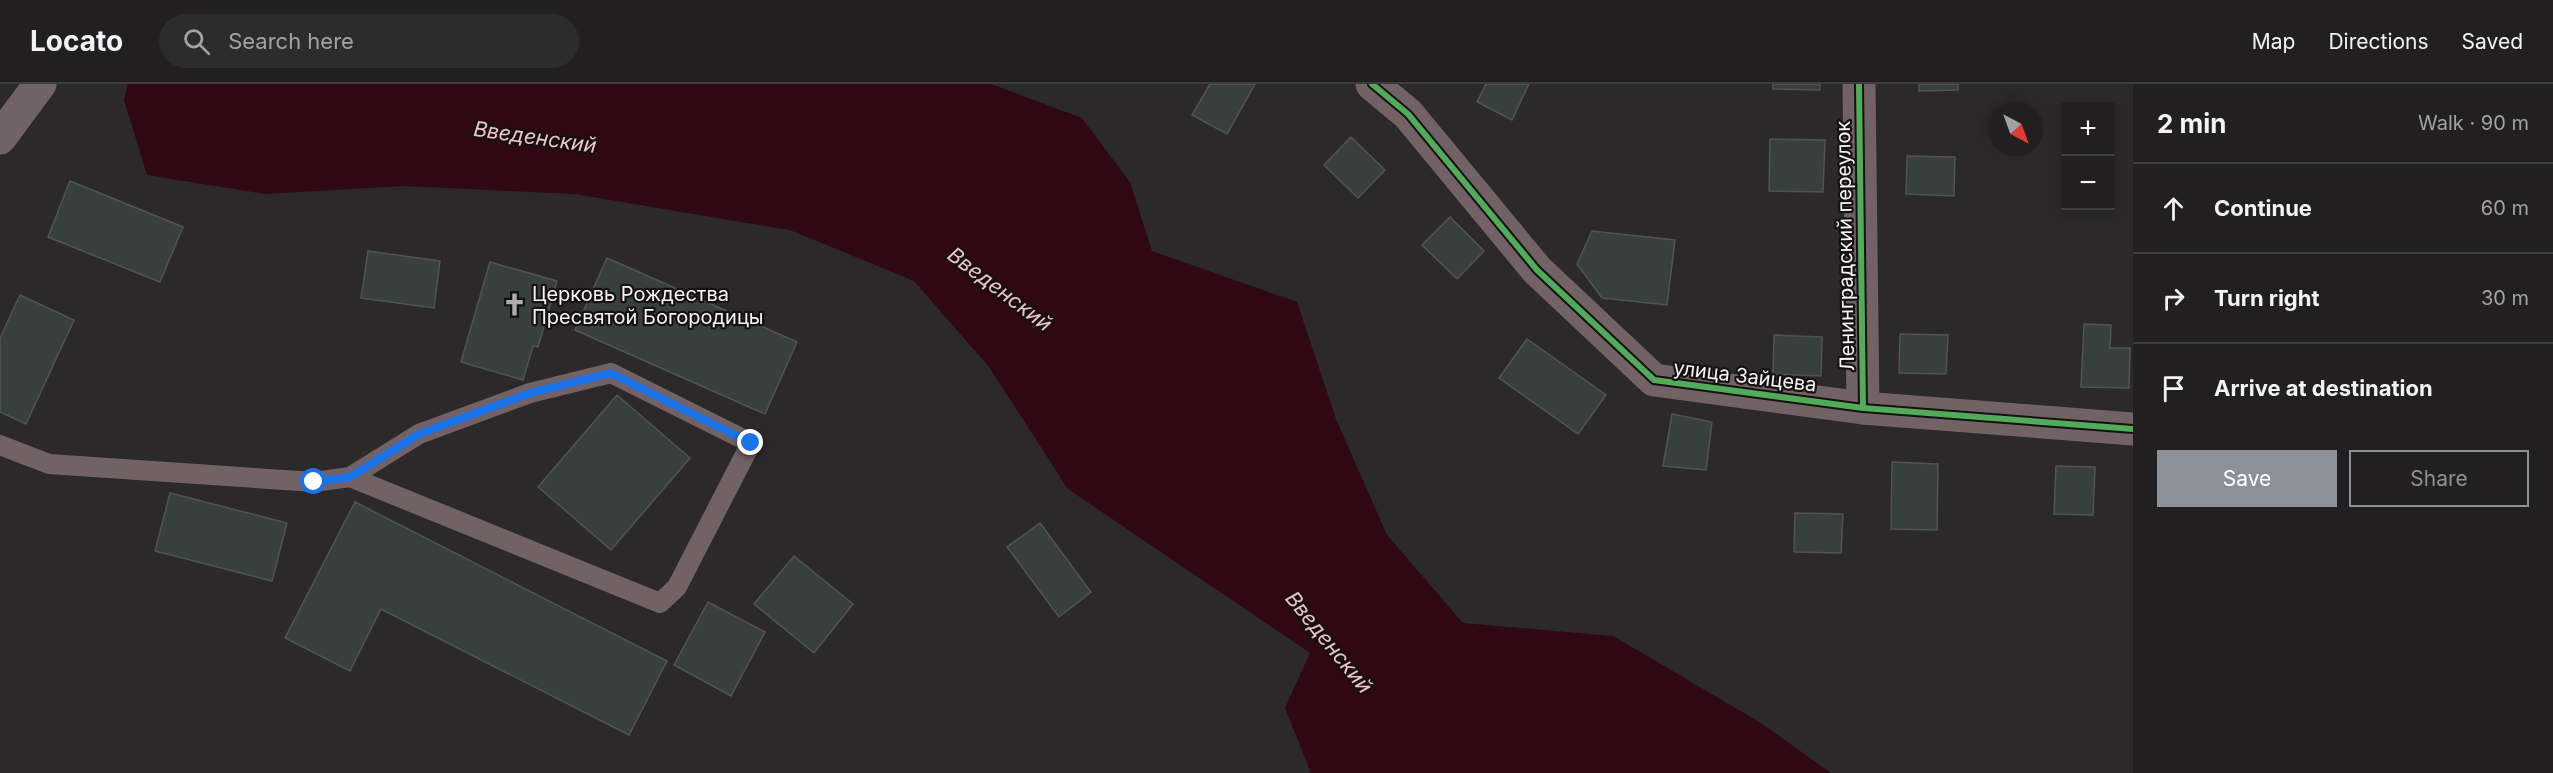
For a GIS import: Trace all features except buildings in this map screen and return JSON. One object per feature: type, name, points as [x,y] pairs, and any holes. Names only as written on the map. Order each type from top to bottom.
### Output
[{"type":"main road","points":[[0,138],[40,84]]},
{"type":"street","name":"улица Зайцева","points":[[1371,84],[1408,114],[1538,270],[1654,380],[1863,408],[2133,429]]},
{"type":"street","name":"Ленинградский переулок","points":[[1859,84],[1863,408]]},
{"type":"lane","points":[[0,444],[49,464],[314,482],[350,477],[419,434],[530,393],[611,373],[751,443],[677,587],[660,603],[350,477]]},
{"type":"water","name":"Введенский","points":[[128,84],[991,84],[1082,118],[1130,182],[1152,251],[1297,302],[1336,419],[1387,535],[1463,623],[1613,636],[1761,723],[1831,773],[1311,773],[1285,708],[1310,653],[1068,489],[989,367],[914,281],[790,230],[575,194],[403,186],[265,194],[147,175],[124,100]]},
{"type":"cycle path","points":[[1372,84],[1408,114],[1537,270],[1654,380],[1863,408],[2133,429]]},
{"type":"cycle path","points":[[1859,84],[1863,408]]},
{"type":"place","name":"Церковь Рождества Пресвятой Богородицы","points":[[514,305]]},
{"type":"route","points":[[314,482],[350,477],[419,434],[530,393],[611,373],[751,443]]}]
